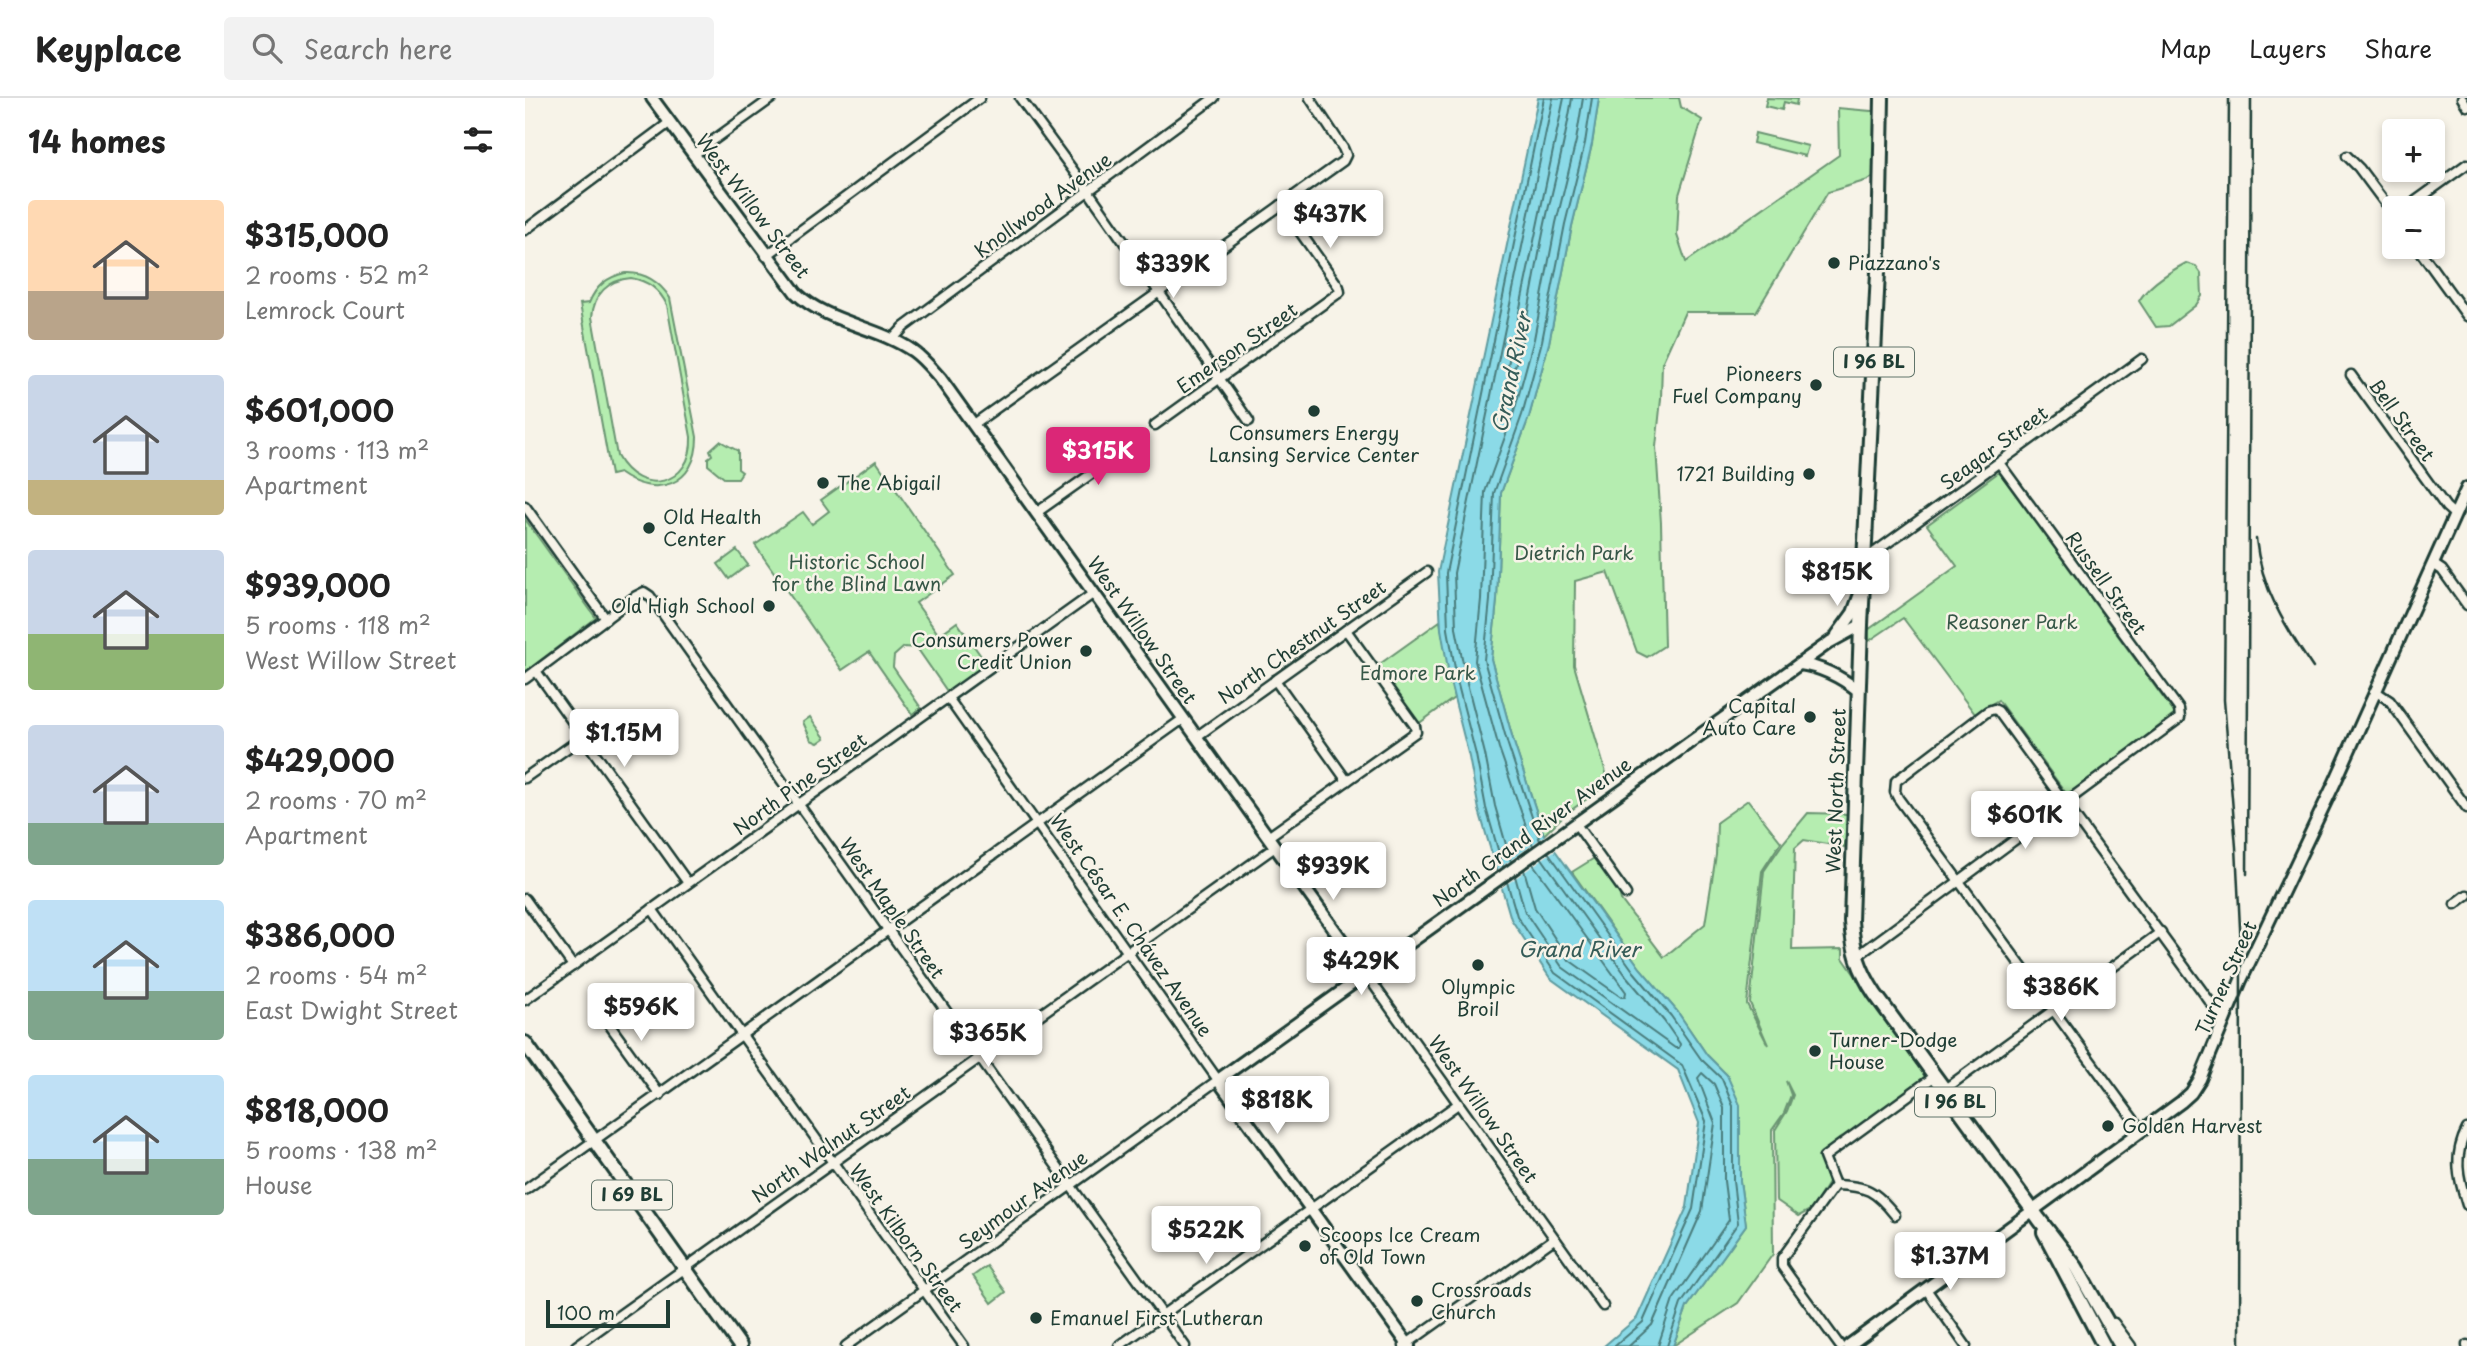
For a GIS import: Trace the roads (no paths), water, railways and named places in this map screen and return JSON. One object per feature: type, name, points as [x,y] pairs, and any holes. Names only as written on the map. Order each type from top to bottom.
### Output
[{"type":"main road","name":"I 96 BL","points":[[1861,625],[1879,251],[1882,98]]},
{"type":"main road","name":"West North Street","points":[[1856,957],[1852,944],[1851,921],[1861,625]]},
{"type":"main road","name":"I 96 BL","points":[[1856,957],[1875,994],[2036,1215],[2066,1251],[2121,1345]]},
{"type":"main road","name":"I 69 BL","points":[[525,1042],[740,1346]]},
{"type":"main road","name":"I 96 BL","points":[[2036,1215],[2104,1346]]},
{"type":"street","name":"West Willow Street","points":[[652,98],[766,256],[796,293],[811,305],[893,339],[924,360],[974,424],[1603,1306]]},
{"type":"street","points":[[693,155],[772,98]]},
{"type":"street","points":[[766,256],[980,98]]},
{"type":"street","points":[[1020,98],[1249,421]]},
{"type":"street","name":"Knollwood Avenue","points":[[893,339],[904,327],[1214,98]]},
{"type":"street","points":[[974,424],[1343,161],[1346,155],[1310,98]]},
{"type":"street","points":[[2462,98],[2467,106]]},
{"type":"street","points":[[525,230],[669,123]]},
{"type":"street","points":[[2347,156],[2382,199]]},
{"type":"street","points":[[2423,196],[2467,164]]},
{"type":"street","name":"Emerson Street","points":[[1155,425],[1340,292],[1281,205]]},
{"type":"street","points":[[2426,259],[2467,316]]},
{"type":"street","name":"Seagar Street","points":[[1864,560],[2142,359]]},
{"type":"street","name":"Bell Street","points":[[2351,375],[2446,507],[2455,515]]},
{"type":"street","points":[[1036,513],[1142,438]]},
{"type":"street","name":"Russell Street","points":[[2000,464],[2181,714],[2178,722],[2066,804]]},
{"type":"street","name":"Turner Street","points":[[1848,1346],[1926,1289],[2036,1215],[2191,1093],[2200,1079],[2467,488]]},
{"type":"street","points":[[525,506],[605,619],[525,680]]},
{"type":"street","points":[[2433,564],[2442,570],[2467,605]]},
{"type":"street","name":"North Chestnut Street","points":[[1196,737],[1427,572]]},
{"type":"street","points":[[1830,642],[1853,613],[1863,587]]},
{"type":"street","name":"West Maple Street","points":[[605,619],[644,592],[650,596],[1185,1346]]},
{"type":"street","name":"North Pine Street","points":[[525,1000],[1094,593]]},
{"type":"street","name":"North Grand River Avenue","points":[[1218,1080],[1830,642],[1861,625]]},
{"type":"street","name":"North Walnut Street","points":[[576,1346],[1128,952],[1346,781],[1416,732],[1415,726],[1346,630]]},
{"type":"street","points":[[1800,664],[1818,666],[1859,691]]},
{"type":"street","points":[[536,671],[688,884]]},
{"type":"street","points":[[1275,680],[1346,781]]},
{"type":"street","points":[[2375,691],[2390,701],[2467,808]]},
{"type":"street","name":"West César E. Chávez Avenue","points":[[948,698],[1407,1345]]},
{"type":"street","points":[[2142,1131],[1898,798],[1894,786],[1899,777],[1994,709],[2161,932],[2224,1021]]},
{"type":"street","points":[[525,1190],[1184,719]]},
{"type":"street","points":[[525,778],[583,737]]},
{"type":"street","points":[[1856,957],[2066,804]]},
{"type":"street","points":[[1571,828],[1626,894]]},
{"type":"street","points":[[2455,904],[2467,895]]},
{"type":"street","points":[[525,899],[573,966]]},
{"type":"street","name":"West Kilborn Street","points":[[652,909],[964,1346]]},
{"type":"street","points":[[1945,1089],[2161,932]]},
{"type":"street","points":[[598,1009],[660,1095]]},
{"type":"street","points":[[1835,1185],[1824,1157],[1935,1076]]},
{"type":"street","name":"Seymour Avenue","points":[[846,1346],[1218,1080]]},
{"type":"street","points":[[1119,1346],[1458,1104]]},
{"type":"street","points":[[2467,1129],[2460,1143],[2457,1166],[2467,1205]]},
{"type":"street","points":[[1835,1185],[1857,1186],[1869,1190],[1879,1195],[1895,1215]]},
{"type":"street","points":[[1835,1185],[1781,1258],[1789,1276],[1840,1346]]},
{"type":"street","points":[[1407,1345],[1554,1239]]},
{"type":"street","points":[[1926,1289],[1966,1346]]},
{"type":"water","name":"Grand River","points":[[1538,98],[1599,98],[1592,144],[1572,226],[1549,343],[1529,417],[1501,493],[1497,600],[1491,659],[1514,743],[1544,835],[1640,968],[1677,1011],[1707,1055],[1727,1075],[1740,1105],[1740,1181],[1746,1225],[1687,1307],[1673,1346],[1604,1346],[1637,1318],[1687,1207],[1699,1123],[1678,1070],[1550,978],[1511,919],[1479,810],[1441,629],[1438,572]]},
{"type":"railway","points":[[2229,98],[2224,700],[2241,948],[2240,1346]]},
{"type":"railway","points":[[2247,874],[2251,98]]},
{"type":"railway","points":[[2256,539],[2263,574],[2276,607],[2313,668]]},
{"type":"place","name":"Piazzano's","points":[[1834,263]]},
{"type":"place","name":"Pioneers Fuel Company","points":[[1816,385]]},
{"type":"place","name":"Consumers Energy Lansing Service Center","points":[[1314,411]]},
{"type":"place","name":"1721 Building","points":[[1809,474]]},
{"type":"place","name":"The Abigail","points":[[823,483]]},
{"type":"place","name":"Old Health Center","points":[[649,528]]},
{"type":"place","name":"Old High School","points":[[769,606]]},
{"type":"place","name":"Consumers Power Credit Union","points":[[1086,651]]},
{"type":"place","name":"Capital Auto Care","points":[[1810,717]]},
{"type":"place","name":"Olympic Broil","points":[[1478,965]]},
{"type":"place","name":"Turner-Dodge House","points":[[1815,1051]]},
{"type":"place","name":"Golden Harvest","points":[[2108,1126]]},
{"type":"place","name":"Scoops Ice Cream of Old Town","points":[[1305,1246]]},
{"type":"place","name":"Crossroads Church","points":[[1417,1301]]},
{"type":"place","name":"Emanuel First Lutheran","points":[[1036,1318]]},
{"type":"park label","name":"Dietrich Park","points":[[1574,553]]},
{"type":"park label","name":"Historic School for the Blind Lawn","points":[[857,573]]},
{"type":"park label","name":"Reasoner Park","points":[[2012,622]]},
{"type":"park label","name":"Edmore Park","points":[[1418,673]]}]
